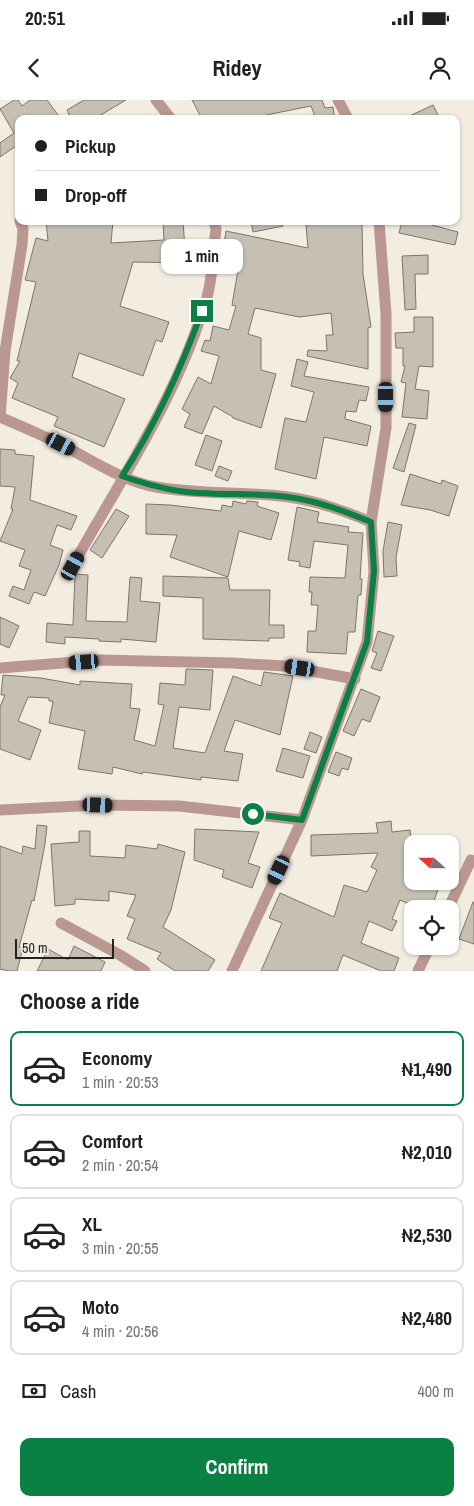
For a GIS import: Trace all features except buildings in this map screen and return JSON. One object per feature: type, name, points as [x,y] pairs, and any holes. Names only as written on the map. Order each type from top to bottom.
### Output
[{"type":"street","points":[[156,100],[169,115]]},
{"type":"street","points":[[338,100],[346,115]]},
{"type":"street","points":[[22,225],[22,245],[5,351],[0,417],[61,444],[122,476],[154,487],[200,493],[254,493],[306,500],[330,506],[371,522]]},
{"type":"street","points":[[73,566],[122,476],[146,439],[186,356],[207,296],[215,225]]},
{"type":"street","points":[[232,971],[302,820],[367,642],[374,571],[371,522],[386,428],[386,314],[379,225]]},
{"type":"street","points":[[0,668],[100,660],[232,663],[284,666],[355,679]]},
{"type":"street","points":[[0,810],[98,805],[179,806],[302,820]]},
{"type":"street","points":[[452,900],[471,860]]},
{"type":"street","points":[[61,923],[120,955],[144,971]]},
{"type":"street","points":[[418,971],[426,955]]},
{"type":"route","points":[[202,311],[186,356],[146,439],[122,476],[154,487],[200,493],[254,493],[306,500],[330,506],[371,522],[374,571],[367,642],[302,820],[253,814]]}]
